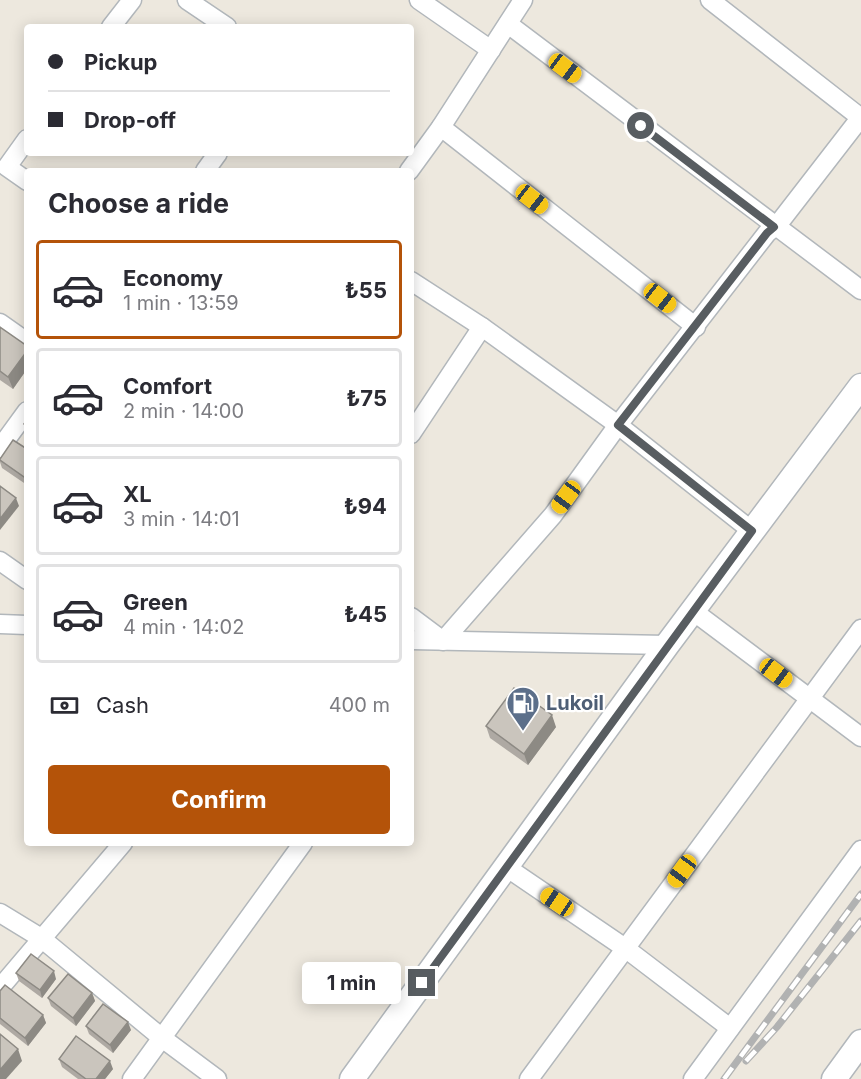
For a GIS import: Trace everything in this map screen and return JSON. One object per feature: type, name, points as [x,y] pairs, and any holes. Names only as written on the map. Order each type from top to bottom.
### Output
[{"type":"street","points":[[113,24],[132,0]]},
{"type":"street","points":[[187,0],[223,24]]},
{"type":"street","points":[[419,0],[491,50]]},
{"type":"street","points":[[412,160],[441,127],[523,0]]},
{"type":"street","points":[[443,640],[553,515],[618,425],[767,233],[861,117],[710,0]]},
{"type":"street","points":[[508,24],[774,227],[861,290]]},
{"type":"street","points":[[441,127],[696,327]]},
{"type":"street","points":[[24,142],[3,165],[24,179]]},
{"type":"street","points":[[414,283],[482,327],[618,425],[752,531]]},
{"type":"street","points":[[0,323],[24,340]]},
{"type":"street","points":[[414,429],[482,327]]},
{"type":"street","points":[[352,1079],[667,645],[861,386]]},
{"type":"street","points":[[0,448],[24,415]]},
{"type":"street","points":[[0,561],[24,578]]},
{"type":"street","points":[[693,611],[861,737]]},
{"type":"street","points":[[414,619],[443,640]]},
{"type":"street","points":[[0,624],[24,625]]},
{"type":"street","points":[[529,1079],[861,629]]},
{"type":"street","points":[[414,640],[667,645]]},
{"type":"street","points":[[0,988],[120,846]]},
{"type":"street","points":[[132,1079],[301,846]]},
{"type":"street","points":[[693,1079],[861,850]]},
{"type":"street","points":[[506,867],[625,948],[730,1028]]},
{"type":"street","points":[[0,913],[41,939],[162,1038],[217,1079]]},
{"type":"street","points":[[834,1079],[861,1042]]},
{"type":"building","points":[[0,327],[24,344],[24,355],[8,377],[0,371]]},
{"type":"building","points":[[13,440],[24,447],[24,477],[0,460]]},
{"type":"building","points":[[0,486],[16,498],[0,519]]},
{"type":"building","points":[[514,688],[552,715],[524,754],[486,726]]},
{"type":"building","points":[[31,954],[54,971],[40,990],[16,973]]},
{"type":"building","points":[[68,974],[92,993],[73,1018],[48,998]]},
{"type":"building","points":[[5,985],[43,1015],[25,1038],[0,1018],[0,991]]},
{"type":"building","points":[[103,1004],[128,1022],[110,1045],[86,1026]]},
{"type":"building","points":[[0,1034],[18,1049],[0,1070]]},
{"type":"building","points":[[76,1036],[110,1061],[96,1079],[86,1079],[59,1059]]},
{"type":"railway","points":[[724,1079],[861,894]]},
{"type":"railway","points":[[746,1061],[777,1027],[861,921]]},
{"type":"place","name":"Lukoil","points":[[523,732]]},
{"type":"route","points":[[422,983],[752,531],[618,425],[774,227],[641,126]]}]
